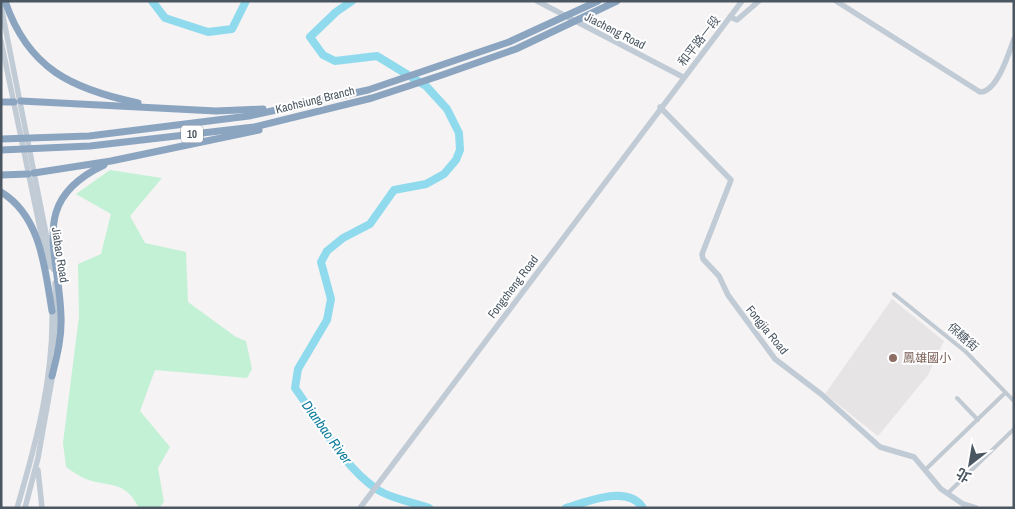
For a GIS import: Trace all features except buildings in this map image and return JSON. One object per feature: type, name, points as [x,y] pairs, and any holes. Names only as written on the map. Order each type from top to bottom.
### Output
[{"type":"highway","points":[[5,1],[22,38],[33,52],[54,72],[83,89],[158,107]]},
{"type":"highway","name":"Kaohsiung Branch","points":[[1,139],[51,139],[89,136],[230,118],[368,90],[509,42],[598,1]]},
{"type":"highway","name":"Kaohsiung Branch","points":[[1,150],[52,149],[254,127],[372,98],[516,49],[617,1]]},
{"type":"highway","points":[[1,102],[158,107],[216,111],[281,109]]},
{"type":"highway","points":[[1,175],[31,173],[111,161],[240,135],[331,108]]},
{"type":"highway","points":[[52,376],[60,342],[62,318],[59,277],[52,238],[54,216],[62,197],[75,181],[111,161]]},
{"type":"highway","points":[[1,192],[18,205],[33,228],[47,281],[52,311]]},
{"type":"street","name":"Jiacheng Road","points":[[537,1],[684,77]]},
{"type":"street","name":"和平路一段","points":[[660,107],[742,1]]},
{"type":"street","points":[[730,17],[737,20],[759,1]]},
{"type":"street","points":[[836,1],[980,92],[988,90],[996,79],[1014,39]]},
{"type":"street","name":"Jiabao Road","points":[[1,6],[46,259],[52,311],[48,374],[31,459],[16,508]]},
{"type":"street","name":"Jiabao Road","points":[[1,42],[17,102]]},
{"type":"street","name":"Fongjia Road","points":[[660,107],[731,180],[702,254],[703,259],[719,276],[733,303],[775,359],[821,394],[880,447],[914,457],[936,485],[963,504],[976,508]]},
{"type":"street","name":"Fongcheng Road","points":[[360,508],[660,107]]},
{"type":"street","name":"Jiabao Road","points":[[25,508],[38,458],[52,376],[57,330],[56,300],[49,245],[31,173]]},
{"type":"street","name":"保糖街","points":[[894,294],[966,352],[1014,401]]},
{"type":"street","points":[[925,470],[1005,393]]},
{"type":"street","points":[[957,398],[978,420]]},
{"type":"street","points":[[948,493],[1014,429]]},
{"type":"street","points":[[38,458],[38,487],[42,508]]},
{"type":"shaded area","name":"鳳雄國小","points":[[892,299],[944,341],[928,375],[878,436],[825,394]]},
{"type":"green space","points":[[110,170],[162,178],[130,216],[145,243],[186,252],[188,302],[236,337],[246,341],[252,369],[247,378],[155,370],[140,411],[170,447],[158,468],[164,502],[159,508],[139,508],[128,492],[122,488],[86,479],[66,467],[63,443],[79,316],[78,264],[101,254],[111,214],[76,194]]},
{"type":"waterway","name":"Dianbao River","points":[[152,1],[165,18],[208,32],[232,29],[246,1]]},
{"type":"waterway","name":"Dianbao River","points":[[352,1],[336,12],[310,37],[323,55],[335,61],[377,56],[426,86],[447,109],[459,133],[460,150],[456,160],[444,174],[426,184],[394,190],[370,224],[343,238],[327,251],[321,262],[331,299],[327,320],[298,369],[295,388],[332,443],[366,481],[390,496],[429,508]]},
{"type":"waterway","name":"Dianbao River","points":[[566,508],[596,499],[618,496],[628,497],[636,501],[643,508]]},
{"type":"place","name":"鳳雄國小","points":[[893,358]]}]
